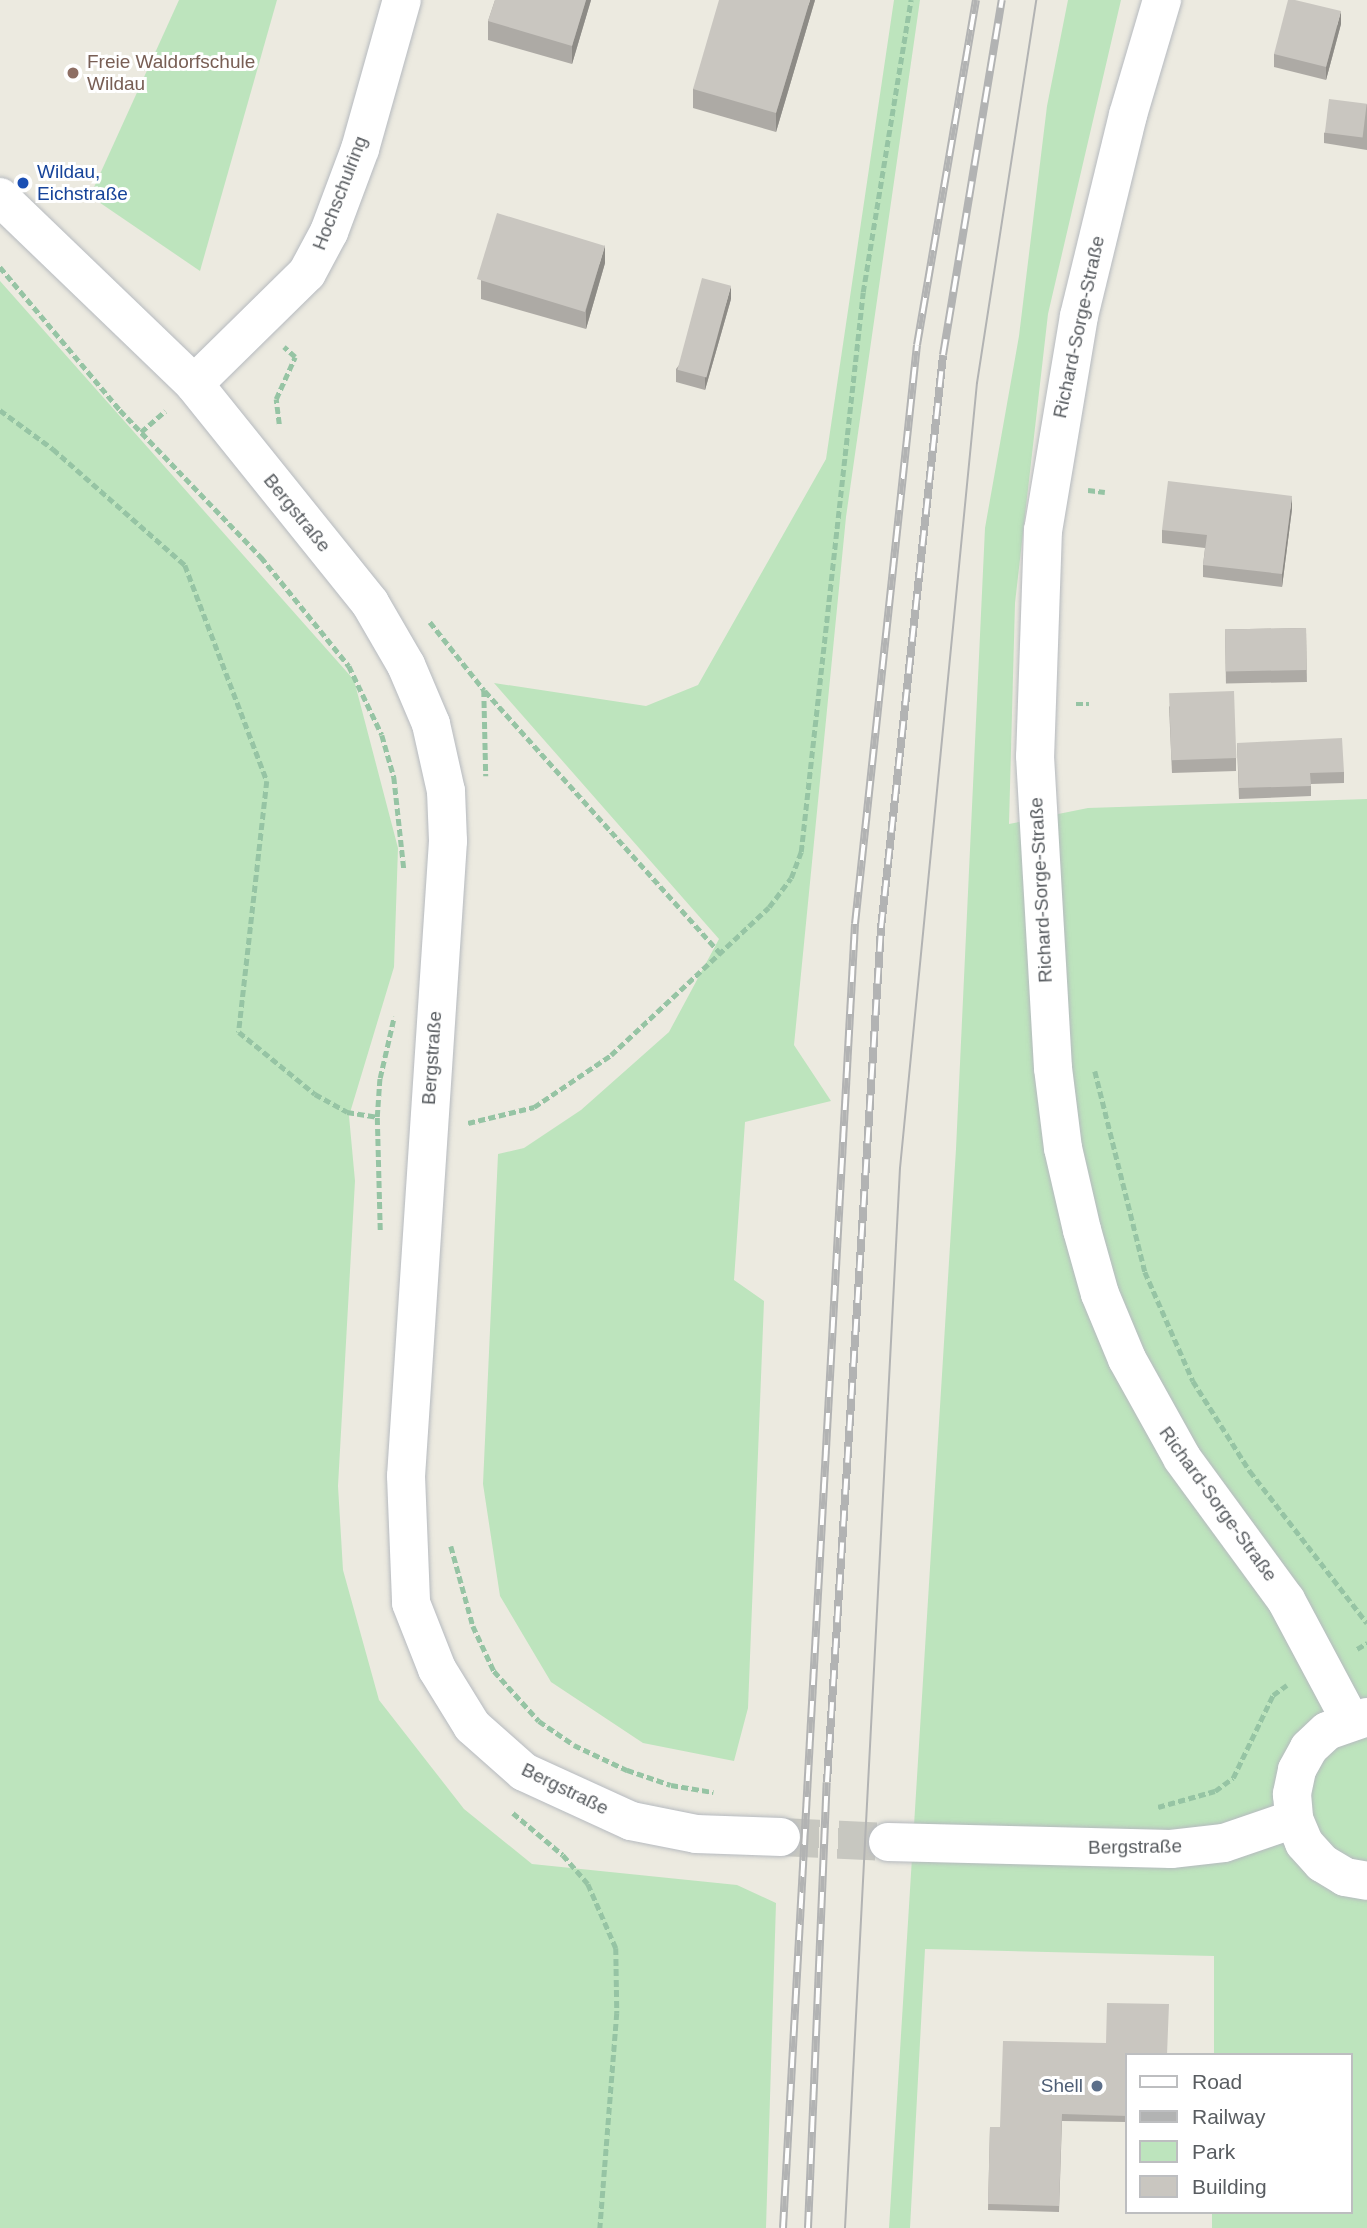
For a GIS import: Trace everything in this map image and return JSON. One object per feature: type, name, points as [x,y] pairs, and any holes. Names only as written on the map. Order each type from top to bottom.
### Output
[{"type":"street","name":"Hochschulring","points":[[194,384],[307,273],[329,232],[360,149],[401,0]]},
{"type":"street","name":"Richard-Sorge-Straße","points":[[1162,0],[1128,115],[1079,316],[1043,530],[1035,756],[1053,1068],[1063,1148],[1082,1230],[1100,1294],[1126,1359],[1182,1458],[1278,1589],[1358,1718]]},
{"type":"street","name":"Bergstraße","points":[[0,197],[194,384],[370,603],[407,665],[431,724],[446,791],[448,841],[406,1476],[411,1603],[437,1669],[472,1726],[524,1772],[631,1821],[696,1834],[781,1837]]},
{"type":"street","points":[[1358,1718],[1327,1731],[1309,1748],[1292,1794],[1294,1819],[1304,1843],[1322,1863],[1345,1877],[1367,1881]]},
{"type":"street","name":"Bergstraße","points":[[888,1842],[1171,1849],[1224,1843],[1294,1819]]},
{"type":"path","points":[[464,1124],[534,1107],[611,1055],[769,907],[791,878],[801,852],[863,292],[911,0]]},
{"type":"path","points":[[0,267],[120,410],[261,557],[348,666],[383,735],[394,777],[404,874]]},
{"type":"path","points":[[0,410],[53,449],[185,565],[267,781],[239,1032],[315,1094],[347,1112],[377,1117],[385,1051],[397,1006]]},
{"type":"path","points":[[1086,502],[1088,482]]},
{"type":"path","points":[[1087,490],[1105,492]]},
{"type":"path","points":[[484,690],[721,954]]},
{"type":"path","points":[[1071,692],[1071,713]]},
{"type":"path","points":[[1071,704],[1089,704]]},
{"type":"path","points":[[1093,1064],[1145,1272],[1192,1381],[1250,1471],[1367,1623]]},
{"type":"path","points":[[449,1532],[455,1572],[473,1626],[494,1671],[539,1721],[574,1745],[627,1770],[671,1785],[719,1793]]},
{"type":"path","points":[[1145,1809],[1215,1791],[1233,1778],[1273,1695],[1367,1643]]},
{"type":"path","points":[[600,2228],[617,2013],[616,1948]]},
{"type":"green space","points":[[179,0],[277,0],[200,271],[90,196]]},
{"type":"green space","points":[[894,0],[920,0],[846,517],[794,1045],[831,1101],[745,1122],[734,1280],[764,1301],[748,1708],[734,1761],[643,1743],[551,1682],[500,1596],[483,1484],[498,1154],[524,1148],[581,1110],[669,1032],[719,939],[494,683],[646,706],[698,685],[826,459]]},
{"type":"green space","points":[[1068,0],[1121,0],[1048,314],[1015,603],[1009,824],[1088,808],[1367,799],[1367,2228],[1212,2228],[1212,2214],[1353,2214],[1353,2053],[1214,2053],[1214,1956],[925,1949],[910,2228],[889,2228],[956,1149],[985,528],[1019,336],[1047,106]]},
{"type":"green space","points":[[0,281],[354,680],[398,848],[394,967],[349,1116],[355,1181],[338,1486],[343,1570],[379,1700],[464,1809],[532,1864],[737,1885],[776,1903],[766,2228],[0,2228]]},
{"type":"building","points":[[495,0],[586,0],[572,46],[488,21]]},
{"type":"building","points":[[719,0],[810,0],[776,113],[693,89]]},
{"type":"building","points":[[1288,0],[1341,11],[1326,67],[1274,54]]},
{"type":"building","points":[[1329,99],[1367,104],[1363,137],[1325,133]]},
{"type":"building","points":[[497,213],[605,246],[585,312],[477,279]]},
{"type":"building","points":[[702,278],[731,286],[706,378],[677,370]]},
{"type":"building","points":[[1168,481],[1292,496],[1282,574],[1203,565],[1207,535],[1162,530]]},
{"type":"building","points":[[1306,628],[1307,670],[1226,671],[1225,629]]},
{"type":"building","points":[[1234,691],[1236,758],[1171,760],[1169,693]]},
{"type":"building","points":[[1342,738],[1344,772],[1310,773],[1311,786],[1239,788],[1237,743]]},
{"type":"building","points":[[1107,2003],[1169,2004],[1167,2053],[1126,2053],[1126,2116],[1062,2114],[1059,2206],[988,2204],[990,2127],[1000,2127],[1003,2041],[1106,2043]]},
{"type":"tunnel","points":[[781,1837],[888,1842]]},
{"type":"tram line","points":[[845,2228],[900,1168],[977,383],[1036,0]]},
{"type":"railway","points":[[783,2228],[855,924],[917,345],[976,0]]},
{"type":"railway","points":[[808,2228],[827,1782],[881,928],[943,355],[1002,0]]},
{"type":"place","name":"Freie Waldorfschule Wildau","points":[[73,73]]},
{"type":"place","name":"Wildau, Eichstraße","points":[[23,183]]},
{"type":"place","name":"Shell","points":[[1097,2086]]}]
